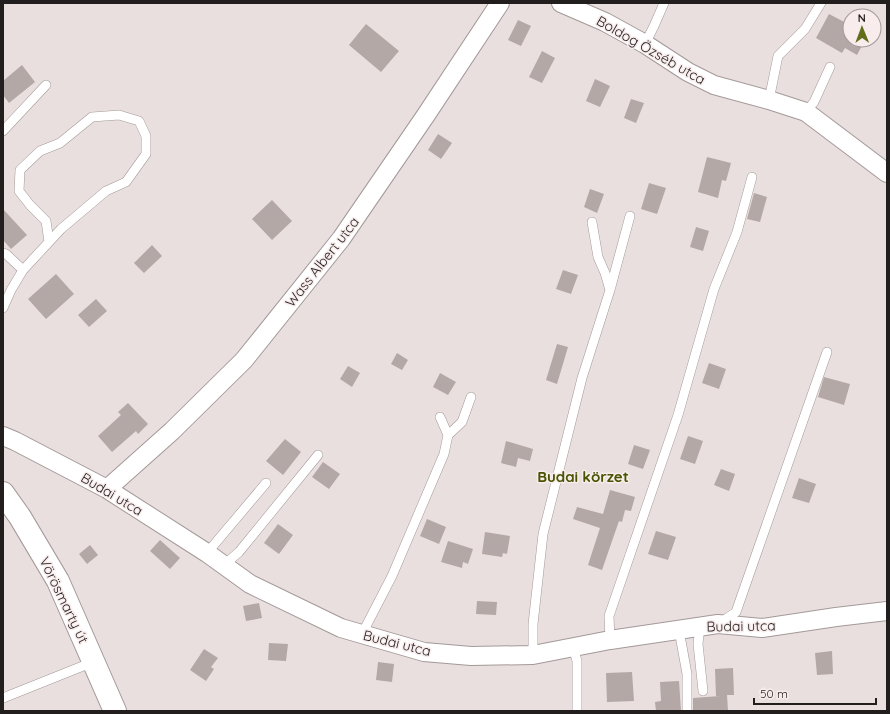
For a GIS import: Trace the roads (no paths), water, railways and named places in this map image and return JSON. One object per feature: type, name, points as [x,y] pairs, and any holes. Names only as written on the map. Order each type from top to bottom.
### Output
[{"type":"street","name":"Wass Albert utca","points":[[107,489],[172,431],[244,360],[342,240],[500,3]]},
{"type":"street","name":"Boldog Özséb utca","points":[[561,3],[605,22],[645,44],[688,72],[714,85],[806,112],[887,173]]},
{"type":"street","name":"Budai utca","points":[[3,436],[107,489],[207,553],[250,584],[341,628],[424,652],[470,656],[533,655],[610,640],[700,626],[718,624],[762,628],[887,611]]},
{"type":"street","name":"Vörösmarty út","points":[[3,493],[20,517],[58,582],[115,711]]},
{"type":"lane","points":[[645,44],[664,3]]},
{"type":"lane","points":[[769,100],[778,56],[805,29],[821,3]]},
{"type":"lane","points":[[806,112],[814,102],[830,67]]},
{"type":"lane","points":[[3,131],[46,85]]},
{"type":"lane","points":[[3,308],[11,290],[23,270],[49,242],[106,191],[126,182],[146,154],[146,136],[139,121],[119,115],[92,117],[60,143],[40,151],[20,170],[19,191],[46,221],[49,242]]},
{"type":"lane","points":[[610,640],[609,616],[678,415],[714,289],[737,232],[752,177]]},
{"type":"lane","points":[[533,655],[533,624],[543,534],[582,378],[610,290],[630,216]]},
{"type":"lane","points":[[592,222],[598,257],[610,290]]},
{"type":"lane","points":[[3,253],[23,270]]},
{"type":"lane","points":[[718,624],[736,612],[827,352]]},
{"type":"lane","points":[[362,634],[392,576],[444,454],[448,435],[462,422],[471,398]]},
{"type":"lane","points":[[440,417],[448,435]]},
{"type":"lane","points":[[224,565],[239,552],[318,455]]},
{"type":"lane","points":[[207,553],[266,483]]},
{"type":"lane","points":[[700,626],[698,644],[703,691]]},
{"type":"lane","points":[[679,630],[687,674],[687,711]]},
{"type":"lane","points":[[573,647],[576,661],[577,711]]},
{"type":"lane","points":[[3,698],[93,662]]},
{"type":"district","name":"Budai körzet","points":[[583,476]]}]
